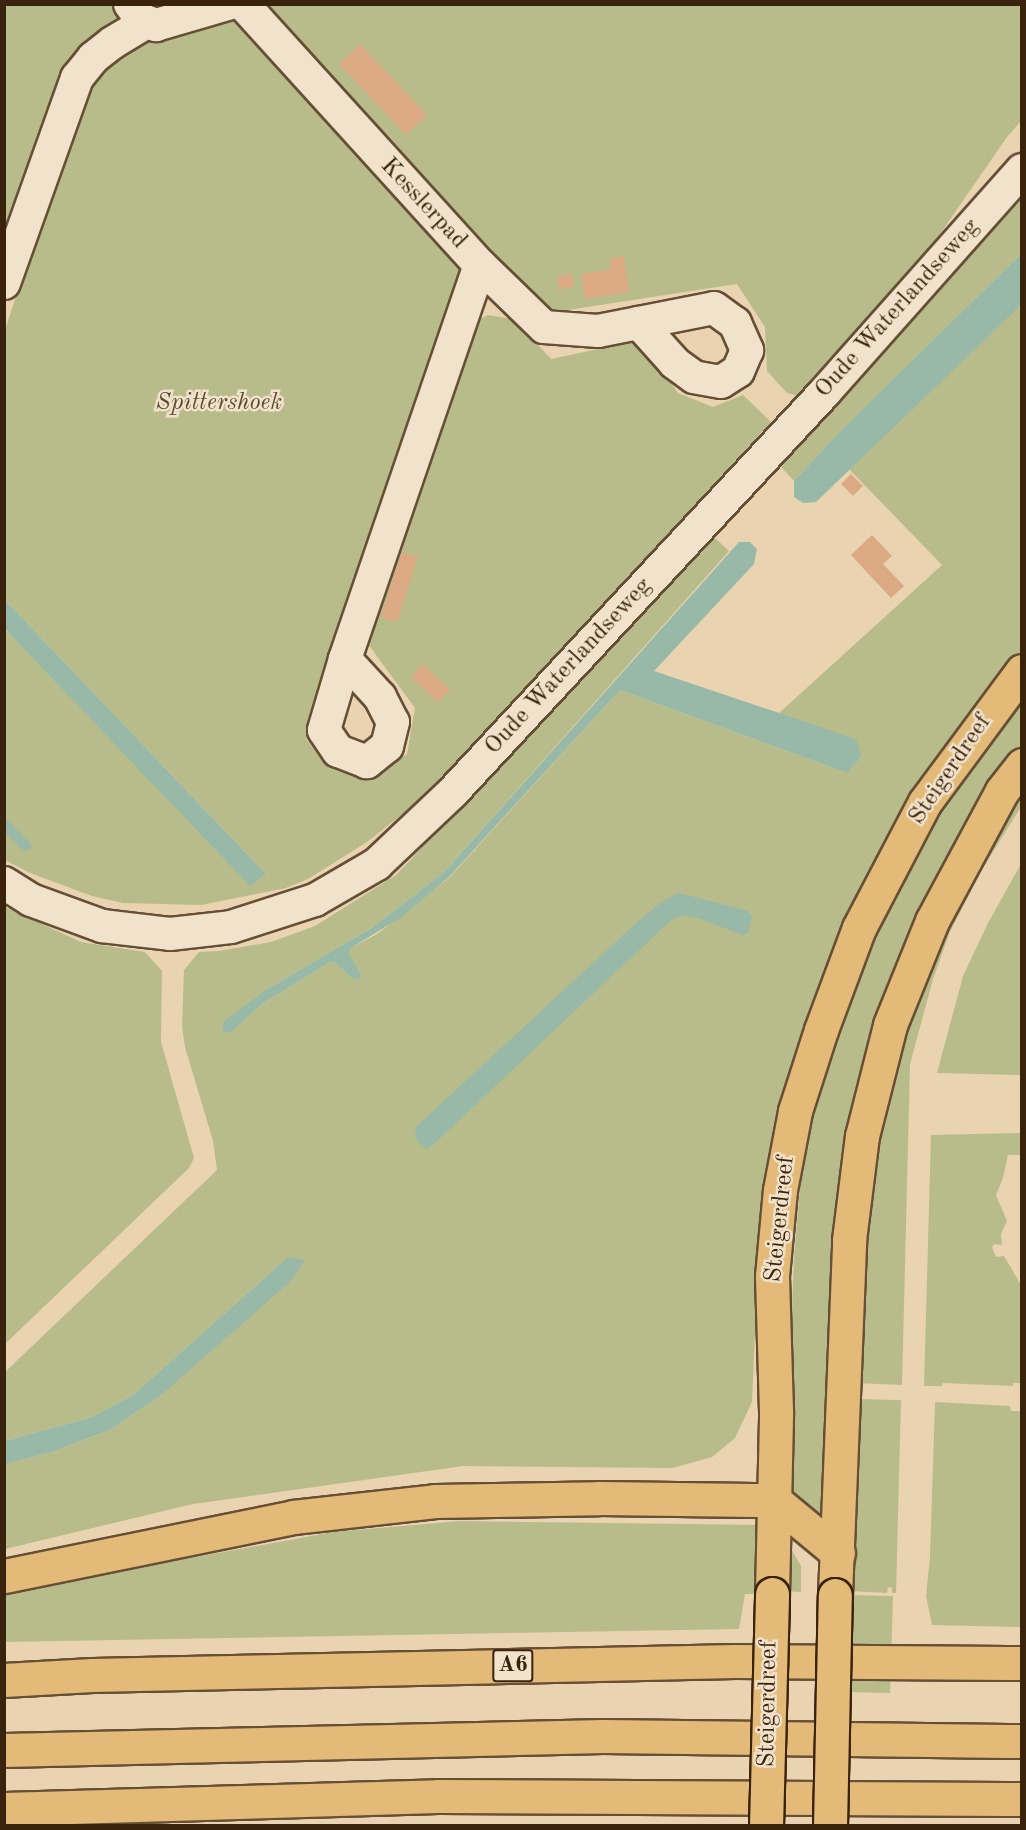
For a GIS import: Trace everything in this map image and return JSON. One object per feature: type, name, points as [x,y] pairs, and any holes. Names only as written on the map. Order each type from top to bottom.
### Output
[{"type":"main road","name":"Steigerdreef","points":[[766,1826],[776,1411],[772,1276],[780,1190],[795,1111],[821,1030],[864,918],[925,802],[1022,671]]},
{"type":"main road","points":[[830,1826],[835,1595],[849,1240],[862,1136],[890,1025],[932,921],[1002,791],[1022,765]]},
{"type":"main road","points":[[4,1576],[293,1518],[435,1501],[599,1498],[774,1500],[838,1553]]},
{"type":"main road","name":"A6","points":[[4,1680],[92,1675],[735,1661],[1022,1663]]},
{"type":"main road","points":[[4,1750],[603,1736],[1022,1741]]},
{"type":"main road","points":[[4,1809],[438,1796],[1022,1799]]},
{"type":"street","points":[[4,284],[76,78],[139,13],[156,25],[228,4]]},
{"type":"street","name":"Kesslerpad","points":[[243,4],[480,265],[544,327],[598,331],[639,323]]},
{"type":"street","name":"Oude Waterlandseweg","points":[[4,883],[31,900],[102,926],[170,934],[231,927],[315,900],[377,864],[452,793],[825,392],[1022,170]]},
{"type":"street","points":[[345,659],[480,265]]},
{"type":"green space","points":[[5,5],[113,5],[128,27],[61,83],[44,116],[5,227]]},
{"type":"green space","points":[[263,5],[1021,5],[1021,121],[1007,137],[924,257],[803,397],[787,393],[767,371],[765,327],[737,284],[555,312],[518,281],[286,34]]},
{"type":"green space","name":"Spittershoek","points":[[214,13],[244,22],[460,259],[463,282],[306,739],[326,765],[370,780],[407,754],[415,708],[365,640],[470,324],[488,315],[514,319],[551,359],[641,340],[678,393],[713,407],[743,395],[771,422],[428,794],[367,842],[308,879],[286,888],[201,905],[123,903],[92,896],[30,873],[5,860],[4,629],[266,874],[5,600],[5,330],[87,80],[122,48]]},
{"type":"green space","points":[[1021,189],[1021,254],[844,427],[794,481],[779,465],[932,298]]},
{"type":"green space","points":[[1021,305],[1021,660],[891,845],[758,1263],[752,1402],[735,1438],[712,1457],[672,1468],[463,1466],[193,1504],[5,1549],[4,1464],[52,1452],[110,1430],[160,1396],[288,1257],[133,1395],[92,1417],[5,1441],[5,1372],[217,1170],[213,1141],[185,1047],[182,1027],[184,970],[199,952],[271,942],[315,926],[396,875],[715,538],[729,551],[444,872],[373,927],[269,988],[231,1032],[262,1004],[330,962],[334,962],[353,979],[360,972],[348,955],[351,948],[377,934],[449,878],[620,690],[847,773],[856,739],[778,714],[942,565],[849,469]]},
{"type":"green space","points":[[1021,686],[1021,749],[880,1014],[826,1526],[804,1501],[786,1493],[785,1489],[794,1258],[802,1165],[816,1099],[843,1005],[879,916],[927,823]]},
{"type":"green space","points":[[1021,782],[1021,807],[981,871],[950,932],[933,979],[910,1064],[902,1385],[855,1383],[872,1127],[940,920]]},
{"type":"green space","points":[[1021,864],[1021,1075],[937,1073],[963,976],[988,923]]},
{"type":"green space","points":[[5,907],[81,942],[145,952],[162,971],[161,1042],[194,1158],[189,1168],[5,1344]]},
{"type":"green space","points":[[1021,1133],[1021,1155],[1008,1155],[1003,1178],[996,1195],[1007,1221],[1001,1234],[1002,1245],[994,1244],[992,1247],[996,1257],[1004,1256],[1021,1285],[1021,1383],[1013,1383],[1013,1386],[943,1383],[942,1386],[924,1386],[931,1135]]},
{"type":"green space","points":[[854,1399],[901,1400],[896,1593],[892,1593],[892,1588],[888,1587],[887,1593],[849,1591]]},
{"type":"green space","points":[[935,1402],[1010,1406],[1011,1411],[1021,1411],[1021,1627],[932,1625],[926,1596],[930,1557]]},
{"type":"green space","points":[[460,1521],[764,1525],[761,1594],[745,1594],[739,1629],[5,1642],[5,1592],[333,1532]]},
{"type":"green space","points":[[789,1545],[801,1566],[801,1592],[782,1591]]},
{"type":"green space","points":[[848,1595],[893,1596],[890,1693],[846,1692]]},
{"type":"shaded area","points":[[1021,254],[1021,305],[816,502],[803,503],[794,497],[794,481],[844,427]]},
{"type":"shaded area","points":[[739,542],[750,542],[757,549],[754,564],[654,671],[856,739],[861,756],[847,773],[620,690],[449,877],[403,916],[351,948],[349,955],[360,972],[361,979],[353,979],[334,962],[330,962],[262,1004],[231,1032],[223,1032],[223,1022],[269,988],[373,927],[444,872]]},
{"type":"shaded area","points":[[4,600],[266,874],[250,886],[5,629]]},
{"type":"shaded area","points":[[679,893],[748,911],[752,916],[748,933],[743,935],[695,917],[681,916],[671,920],[435,1143],[426,1149],[415,1138],[416,1127],[635,924],[663,901]]},
{"type":"shaded area","points":[[288,1257],[305,1260],[292,1280],[160,1396],[110,1430],[52,1452],[5,1464],[5,1441],[92,1417],[133,1395]]},
{"type":"building","points":[[360,44],[427,115],[406,135],[339,64]]},
{"type":"building","points":[[624,256],[629,292],[585,299],[581,274],[611,269],[610,258]]},
{"type":"building","points":[[572,274],[574,287],[559,289],[557,276]]},
{"type":"building","points":[[851,474],[863,486],[853,496],[841,484]]},
{"type":"building","points":[[872,535],[892,556],[883,564],[904,586],[891,598],[851,555]]},
{"type":"building","points":[[402,552],[418,557],[397,622],[381,617]]},
{"type":"building","points":[[423,664],[450,690],[438,702],[411,677]]},
{"type":"waterway","points":[[4,824],[26,846]]}]
